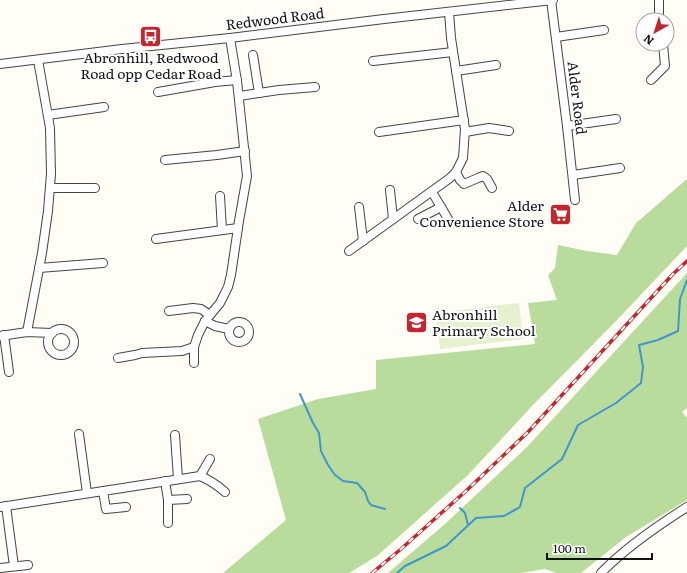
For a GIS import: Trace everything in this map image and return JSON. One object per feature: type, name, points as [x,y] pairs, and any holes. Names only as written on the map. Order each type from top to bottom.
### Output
[{"type":"street","name":"Redwood Road","points":[[0,64],[552,0]]},
{"type":"street","name":"Alder Road","points":[[552,0],[575,200]]},
{"type":"street","points":[[659,0],[659,12]]},
{"type":"street","points":[[349,251],[450,178],[456,172],[463,158],[465,132],[464,120],[453,52],[449,12]]},
{"type":"street","points":[[556,37],[604,30]]},
{"type":"street","points":[[194,363],[194,347],[198,335],[207,318],[220,303],[228,287],[247,176],[239,96],[230,38]]},
{"type":"street","points":[[373,61],[453,52]]},
{"type":"street","points":[[651,80],[665,66],[663,52]]},
{"type":"street","points":[[254,55],[259,93]]},
{"type":"street","points":[[27,332],[48,211],[51,174],[50,128],[38,60]]},
{"type":"street","points":[[456,71],[496,65]]},
{"type":"street","points":[[158,92],[237,80]]},
{"type":"street","points":[[239,96],[315,87]]},
{"type":"street","points":[[48,115],[104,107]]},
{"type":"street","points":[[567,126],[616,119]]},
{"type":"street","points":[[379,132],[464,120]]},
{"type":"street","points":[[465,132],[489,128],[508,131]]},
{"type":"street","points":[[165,160],[245,151]]},
{"type":"street","points":[[573,175],[620,168]]},
{"type":"street","points":[[456,172],[464,184],[483,176],[488,179],[492,188]]},
{"type":"street","points":[[50,188],[95,188]]},
{"type":"street","points":[[390,190],[393,219]]},
{"type":"street","points":[[432,192],[448,219]]},
{"type":"street","points":[[220,196],[222,230]]},
{"type":"street","points":[[418,219],[441,206]]},
{"type":"street","points":[[359,207],[363,241]]},
{"type":"street","points":[[156,239],[238,228]]},
{"type":"street","points":[[39,268],[104,263]]},
{"type":"street","points":[[169,311],[193,308],[201,309],[215,326],[229,329]]},
{"type":"street","points":[[9,372],[2,335],[27,332],[52,333]]},
{"type":"street","points":[[118,358],[142,353],[182,351],[194,347]]},
{"type":"street","points":[[79,434],[87,493]]},
{"type":"street","points":[[175,435],[178,479]]},
{"type":"street","points":[[200,476],[210,459]]},
{"type":"street","points":[[14,566],[3,506],[200,476],[216,484],[225,492]]},
{"type":"street","points":[[165,481],[168,500],[168,523]]},
{"type":"street","points":[[103,491],[106,509],[126,507]]},
{"type":"street","points":[[168,500],[187,499]]},
{"type":"street","points":[[604,571],[655,528],[687,507]]},
{"type":"street","points":[[0,568],[28,565]]},
{"type":"green space","points":[[687,179],[687,246],[532,406],[468,475],[377,556],[349,573],[223,573],[286,520],[258,419],[318,399],[376,389],[376,360],[535,344],[528,303],[557,300],[548,275],[555,268],[558,245],[617,255],[636,223]]},
{"type":"green space","points":[[687,273],[687,408],[682,412],[687,418],[687,500],[626,537],[581,573],[556,573],[545,569],[521,573],[388,573],[446,523],[527,447]]},
{"type":"green space","points":[[519,303],[523,339],[440,349],[436,313]]},
{"type":"waterway","points":[[397,573],[405,566],[446,546],[476,518],[504,516],[520,507],[525,488],[562,459],[578,425],[616,403],[641,383],[643,367],[639,345],[658,340],[678,331],[680,299],[687,280]]},
{"type":"waterway","points":[[300,394],[319,433],[321,451],[335,475],[343,481],[357,483],[365,492],[371,505],[385,509]]},
{"type":"waterway","points":[[460,508],[465,513],[468,525]]},
{"type":"railway","points":[[372,573],[466,491],[528,432],[673,274],[687,261]]},
{"type":"place","name":"Abronhill, Redwood Road opp Cedar Road","points":[[151,36]]},
{"type":"place","name":"Alder Convenience Store","points":[[560,214]]},
{"type":"place","name":"Abronhill Primary School","points":[[417,323]]}]
